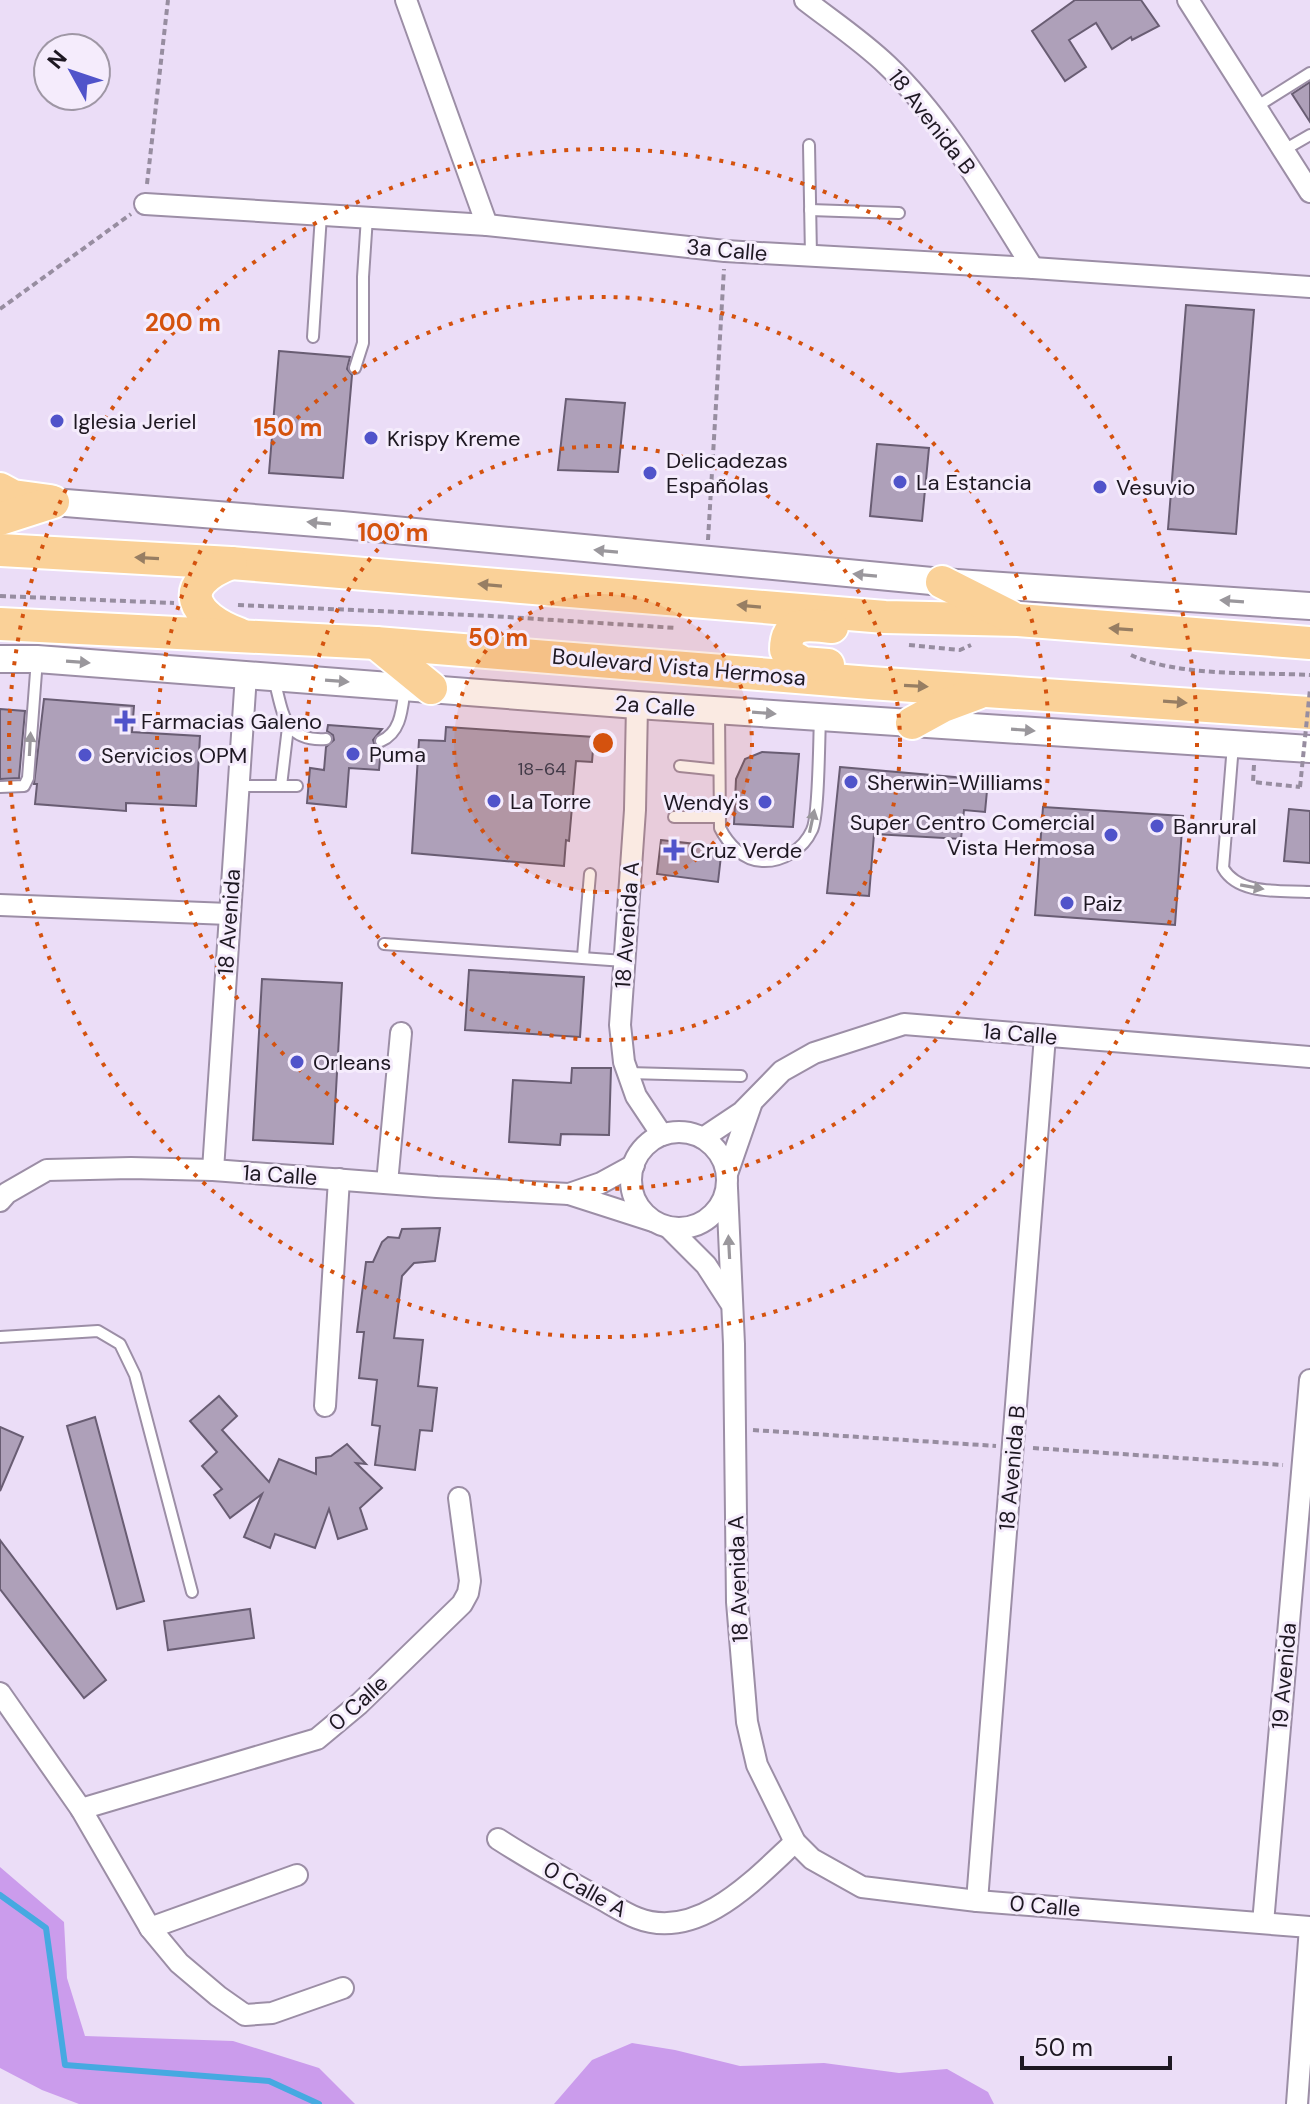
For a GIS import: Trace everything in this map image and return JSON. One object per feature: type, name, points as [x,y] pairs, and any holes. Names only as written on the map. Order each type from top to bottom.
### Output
[{"type":"main road","points":[[0,489],[13,496],[53,502]]},
{"type":"main road","points":[[0,519],[53,502]]},
{"type":"main road","points":[[0,550],[231,563],[870,616],[1018,620],[1310,643]]},
{"type":"main road","points":[[231,563],[212,570],[200,581],[197,604],[214,623],[246,637]]},
{"type":"main road","points":[[942,582],[1018,620]]},
{"type":"main road","points":[[870,683],[845,666],[796,660],[786,650],[788,635],[796,628],[807,625],[910,631],[941,619]]},
{"type":"main road","name":"Boulevard Vista Hermosa","points":[[0,624],[376,643],[870,683],[1310,713]]},
{"type":"main road","points":[[376,643],[418,687]]},
{"type":"main road","points":[[912,723],[963,698],[992,690]]},
{"type":"main road","points":[[1251,707],[1310,691]]},
{"type":"street","points":[[406,0],[487,225]]},
{"type":"street","name":"18 Avenida B","points":[[805,0],[887,65],[918,100],[960,153],[1033,268]]},
{"type":"street","points":[[1188,0],[1310,192]]},
{"type":"street","name":"3a Calle","points":[[145,204],[487,225],[725,251],[1310,287]]},
{"type":"street","points":[[53,502],[342,525],[942,582],[1310,606]]},
{"type":"street","name":"2a Calle","points":[[0,659],[37,659],[637,705],[1310,749]]},
{"type":"street","name":"18 Avenida","points":[[213,1170],[246,675]]},
{"type":"street","name":"18 Avenida A","points":[[637,705],[635,810],[620,1025],[624,1062],[636,1096],[662,1135]]},
{"type":"street","points":[[0,905],[229,914]]},
{"type":"street","name":"1a Calle","points":[[703,1138],[730,1123],[782,1071],[814,1053],[904,1024],[1310,1057]]},
{"type":"street","points":[[387,1183],[401,1033]]},
{"type":"street","name":"18 Avenida B","points":[[977,1901],[1045,1036]]},
{"type":"street","name":"1a Calle","points":[[727,1181],[752,1101]]},
{"type":"street","points":[[660,1224],[683,1228],[699,1224],[712,1216],[722,1203],[727,1181],[723,1159],[715,1147],[703,1138],[676,1132],[662,1135],[640,1152],[631,1181],[641,1210],[706,1265],[732,1305]]},
{"type":"street","name":"1a Calle","points":[[569,1194],[601,1183],[634,1165]]},
{"type":"street","name":"1a Calle","points":[[0,1201],[7,1193],[47,1170],[213,1170],[569,1194],[660,1224]]},
{"type":"street","points":[[325,1406],[339,1179]]},
{"type":"street","name":"18 Avenida A","points":[[727,1181],[737,1602],[747,1722],[757,1765],[795,1842]]},
{"type":"street","name":"19 Avenida","points":[[1263,1923],[1310,1380]]},
{"type":"street","name":"0 Calle","points":[[81,1809],[317,1739],[359,1704],[462,1604],[470,1581],[459,1498]]},
{"type":"street","points":[[0,1693],[81,1809],[150,1928],[179,1963],[245,2015],[272,2013],[343,1988]]},
{"type":"street","name":"0 Calle A","points":[[498,1839],[638,1919],[665,1924],[690,1919],[718,1906],[795,1842]]},
{"type":"street","name":"0 Calle","points":[[795,1842],[812,1859],[862,1887],[977,1901],[1310,1927]]},
{"type":"street","points":[[150,1928],[297,1875]]},
{"type":"street","points":[[1297,2104],[1310,1927]]},
{"type":"lane","points":[[1256,107],[1310,73]]},
{"type":"lane","points":[[1284,150],[1310,135]]},
{"type":"lane","points":[[809,145],[811,256]]},
{"type":"lane","points":[[810,210],[899,213]]},
{"type":"lane","points":[[313,337],[321,215]]},
{"type":"lane","points":[[355,368],[363,343],[367,217]]},
{"type":"lane","points":[[0,787],[24,786],[28,778],[37,659]]},
{"type":"lane","points":[[274,677],[288,727],[281,786]]},
{"type":"lane","points":[[381,741],[389,738],[396,729],[402,712],[418,687]]},
{"type":"lane","points":[[719,710],[720,828],[727,842],[753,861],[778,861],[800,846],[813,829],[820,717]]},
{"type":"lane","points":[[288,727],[312,740],[326,739]]},
{"type":"lane","points":[[1233,744],[1223,868],[1228,876],[1242,885],[1310,892]]},
{"type":"lane","points":[[680,766],[719,770]]},
{"type":"lane","points":[[238,786],[297,786]]},
{"type":"lane","points":[[674,817],[720,817]]},
{"type":"lane","points":[[583,956],[590,874]]},
{"type":"lane","points":[[384,944],[624,961]]},
{"type":"lane","points":[[628,1073],[741,1076]]},
{"type":"lane","points":[[0,1337],[98,1331],[120,1344],[135,1375],[192,1592]]},
{"type":"path","points":[[0,309],[145,204],[168,0]]},
{"type":"path","points":[[707,560],[725,251]]},
{"type":"path","points":[[0,596],[491,616],[687,628]]},
{"type":"path","points":[[898,644],[960,650],[982,641]]},
{"type":"path","points":[[1120,651],[1147,663],[1174,668],[1310,675]]},
{"type":"path","points":[[1253,782],[1300,787],[1310,691]]},
{"type":"shaded area","points":[[0,1867],[64,1922],[67,1978],[85,2036],[233,2041],[319,2068],[355,2104],[79,2104],[42,2090],[0,2068]]},
{"type":"shaded area","points":[[632,2043],[740,2066],[824,2063],[899,2073],[947,2069],[988,2092],[994,2104],[554,2104],[592,2060]]},
{"type":"building","points":[[1075,0],[1141,0],[1159,26],[1132,40],[1131,37],[1112,49],[1096,23],[1069,40],[1086,67],[1065,81],[1032,31]]},
{"type":"building","points":[[1310,82],[1310,122],[1292,94]]},
{"type":"building","points":[[1186,305],[1254,310],[1236,534],[1168,529]]},
{"type":"building","points":[[279,351],[350,357],[347,369],[352,375],[343,478],[269,473]]},
{"type":"building","points":[[566,399],[625,403],[618,472],[558,470]]},
{"type":"building","name":"La Estancia","points":[[877,444],[929,448],[922,521],[870,516]]},
{"type":"building","name":"Servicios OPM","points":[[44,699],[134,706],[132,732],[200,736],[196,806],[126,803],[126,811],[35,804],[37,784],[34,784]]},
{"type":"building","points":[[0,709],[25,711],[19,778],[0,779]]},
{"type":"building","points":[[328,725],[382,729],[373,740],[375,746],[381,749],[379,770],[349,768],[346,807],[307,803],[310,768],[324,770],[326,747],[334,740],[327,731]]},
{"type":"building","name":"La Torre","points":[[446,727],[594,737],[592,762],[576,761],[564,866],[412,853],[419,740],[445,741]]},
{"type":"building","name":"Wendy's","points":[[762,752],[799,754],[793,827],[734,824],[736,779],[745,759]]},
{"type":"building","points":[[840,767],[988,780],[985,812],[964,810],[961,839],[874,834],[869,896],[827,893]]},
{"type":"building","points":[[1043,807],[1183,816],[1175,925],[1035,915]]},
{"type":"building","points":[[1289,809],[1310,811],[1310,863],[1284,861]]},
{"type":"building","points":[[661,840],[722,847],[718,882],[657,874]]},
{"type":"building","points":[[469,970],[584,977],[580,1037],[465,1030]]},
{"type":"building","name":"Orleans","points":[[262,979],[342,983],[333,1144],[253,1140]]},
{"type":"building","points":[[572,1068],[611,1068],[609,1135],[561,1134],[560,1145],[509,1142],[513,1080],[571,1083]]},
{"type":"building","points":[[440,1228],[435,1261],[414,1263],[402,1276],[394,1338],[423,1340],[418,1386],[437,1388],[432,1431],[420,1430],[415,1470],[375,1465],[380,1426],[372,1425],[377,1380],[359,1378],[364,1332],[357,1332],[366,1262],[373,1262],[382,1242],[388,1237],[399,1238],[402,1229]]},
{"type":"building","points":[[219,1396],[237,1416],[222,1430],[269,1482],[279,1459],[316,1474],[316,1458],[331,1456],[347,1444],[366,1464],[356,1463],[382,1488],[360,1508],[367,1529],[338,1539],[329,1509],[315,1548],[275,1534],[270,1548],[244,1537],[262,1494],[230,1518],[214,1495],[222,1489],[202,1466],[217,1452],[190,1421]]},
{"type":"building","points":[[95,1417],[144,1601],[117,1609],[67,1426]]},
{"type":"building","points":[[0,1427],[23,1437],[0,1491]]},
{"type":"building","points":[[0,1540],[106,1680],[84,1698],[0,1589]]},
{"type":"building","points":[[250,1609],[254,1638],[168,1650],[164,1621]]},
{"type":"waterway","points":[[0,1895],[46,1928],[65,2065],[269,2081],[319,2104]]},
{"type":"place","name":"Iglesia Jeriel","points":[[57,421]]},
{"type":"place","name":"Krispy Kreme","points":[[371,438]]},
{"type":"place","name":"Delicadezas Españolas","points":[[650,473]]},
{"type":"place","name":"La Estancia","points":[[900,482]]},
{"type":"place","name":"Vesuvio","points":[[1100,487]]},
{"type":"place","name":"Farmacias Galeno","points":[[125,721]]},
{"type":"place","name":"Puma","points":[[353,754]]},
{"type":"place","name":"Servicios OPM","points":[[85,755]]},
{"type":"place","name":"Sherwin-Williams","points":[[851,782]]},
{"type":"place","name":"La Torre","points":[[494,801]]},
{"type":"place","name":"Wendy's","points":[[765,802]]},
{"type":"place","name":"Banrural","points":[[1157,826]]},
{"type":"place","name":"Super Centro Comercial Vista Hermosa","points":[[1111,835]]},
{"type":"place","name":"Cruz Verde","points":[[674,850]]},
{"type":"place","name":"Paiz","points":[[1067,903]]},
{"type":"place","name":"Orleans","points":[[297,1062]]}]
